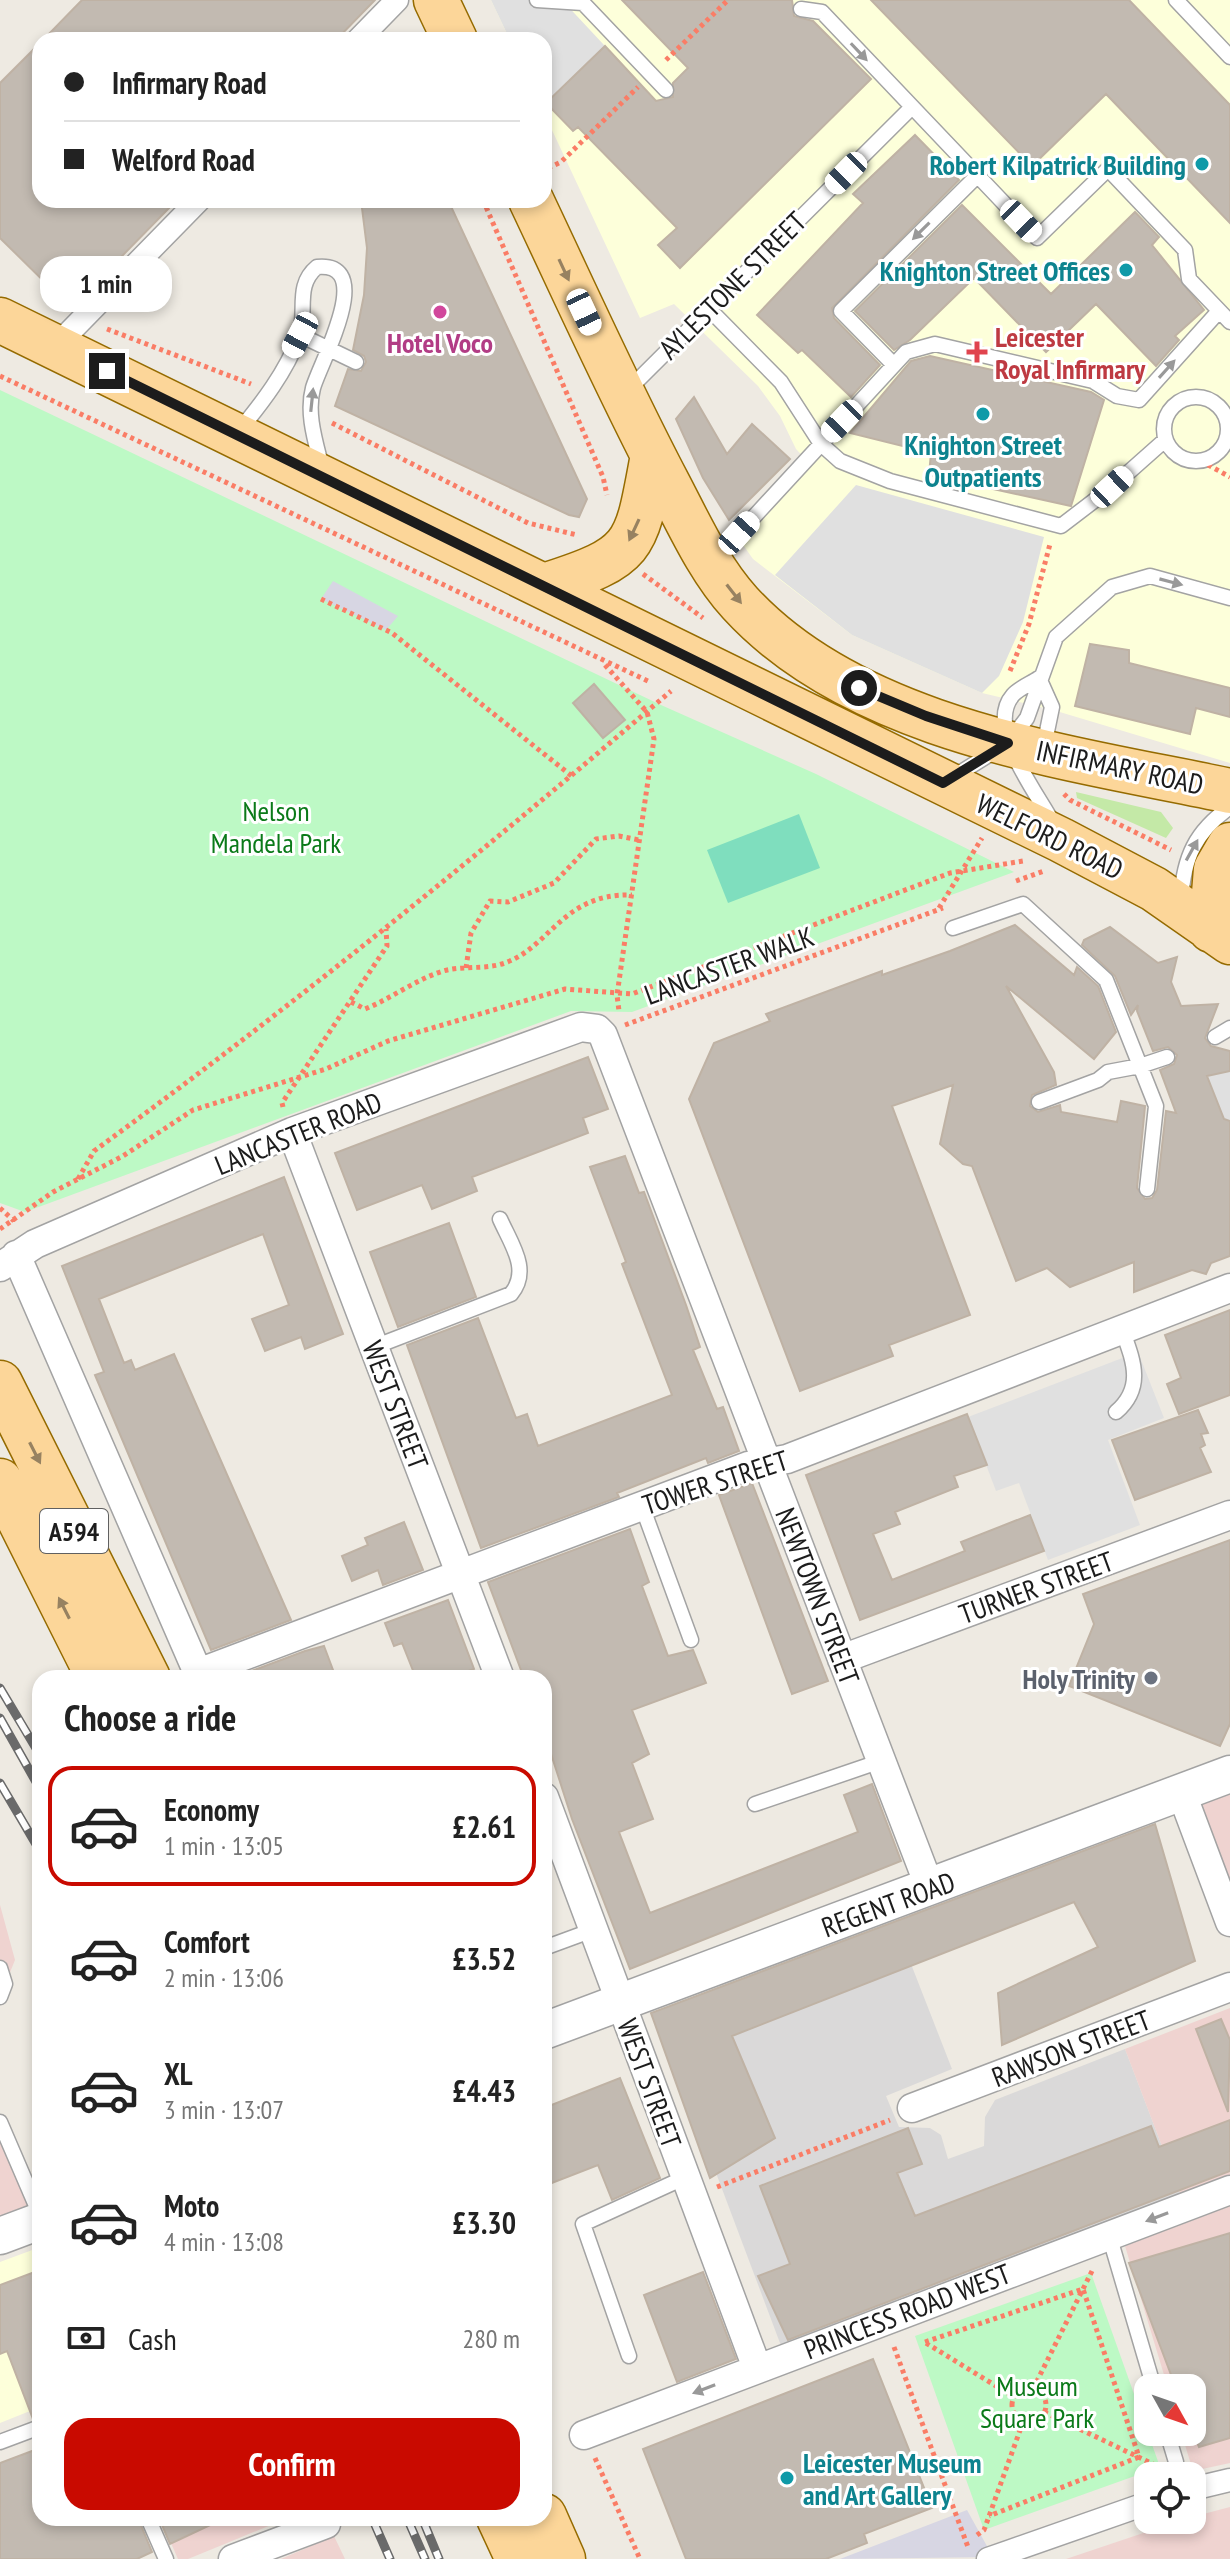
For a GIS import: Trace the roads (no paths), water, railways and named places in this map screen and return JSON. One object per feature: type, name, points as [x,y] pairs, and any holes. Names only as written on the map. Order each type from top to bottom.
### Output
[{"type":"main road","points":[[436,0],[451,32]]},
{"type":"main road","name":"INFIRMARY ROAD","points":[[535,208],[623,395],[709,560],[738,601],[763,626],[826,673],[1026,758],[1230,791]]},
{"type":"main road","name":"WELFORD ROAD","points":[[0,320],[547,585],[611,643],[943,783],[1050,855],[1126,873],[1207,926]]},
{"type":"main road","points":[[547,585],[594,570],[622,552],[635,534],[653,455]]},
{"type":"main road","points":[[1207,926],[1216,869],[1230,845]]},
{"type":"main road","name":"A594","points":[[0,1383],[144,1670]]},
{"type":"main road","name":"A594","points":[[0,1481],[95,1670]]},
{"type":"main road","points":[[503,2526],[518,2559]]},
{"type":"main road","points":[[548,2526],[563,2559]]},
{"type":"street","points":[[366,32],[397,0]]},
{"type":"street","points":[[55,347],[191,208]]},
{"type":"street","name":"LANCASTER ROAD","points":[[8,1261],[35,1244],[292,1132],[581,1027],[597,1029],[603,1035]]},
{"type":"street","name":"NEWTOWN STREET","points":[[603,1035],[930,1888]]},
{"type":"street","name":"WEST STREET","points":[[292,1132],[497,1670]]},
{"type":"street","name":"TOWER STREET","points":[[8,1261],[197,1670]]},
{"type":"street","name":"TOWER STREET","points":[[206,1670],[748,1466],[787,1459],[1230,1288]]},
{"type":"street","name":"TURNER STREET","points":[[842,1659],[1230,1515]]},
{"type":"street","name":"REGENT ROAD","points":[[552,2028],[1230,1774]]},
{"type":"street","points":[[1182,1794],[1230,1922]]},
{"type":"street","name":"WEST STREET","points":[[552,1819],[757,2368]]},
{"type":"street","name":"RAWSON STREET","points":[[912,2108],[1230,1987]]},
{"type":"street","name":"PRINCESS ROAD WEST","points":[[584,2435],[757,2368],[887,2330],[1109,2235],[1230,2190]]},
{"type":"street","points":[[0,2236],[32,2222]]},
{"type":"street","points":[[1206,2486],[1230,2480]]},
{"type":"street","points":[[988,2559],[1134,2508]]},
{"type":"street","points":[[233,2559],[321,2526]]},
{"type":"lane","points":[[537,0],[583,3],[666,90]]},
{"type":"lane","points":[[1176,0],[1230,57]]},
{"type":"lane","points":[[709,560],[739,533],[906,352],[935,344],[1093,381],[1117,396],[1139,400],[1225,316],[1189,279],[1185,250],[1108,169],[1037,238],[822,12],[801,9]]},
{"type":"lane","name":"AYLESTONE STREET","points":[[623,395],[911,108]]},
{"type":"lane","points":[[894,365],[841,311],[977,176]]},
{"type":"lane","points":[[237,434],[270,391],[300,335],[304,283],[317,267],[326,266],[340,275],[344,288],[341,315],[313,388],[311,412],[324,477]]},
{"type":"lane","points":[[709,309],[781,382],[821,444],[840,461],[859,471],[1061,526],[1112,487],[1165,440]]},
{"type":"lane","points":[[300,335],[356,362]]},
{"type":"lane","points":[[1186,398],[1207,398],[1227,409],[1225,442],[1220,451],[1201,461],[1179,457],[1165,440],[1164,419],[1176,402],[1186,398]]},
{"type":"lane","points":[[1026,758],[1027,718],[1056,637],[1112,587],[1150,576],[1230,598]]},
{"type":"lane","points":[[1039,678],[1013,695],[1005,714],[1026,758],[1050,855]]},
{"type":"lane","points":[[943,783],[1026,758],[1052,707],[1039,678]]},
{"type":"lane","points":[[1207,926],[1183,867],[1200,836],[1230,807]]},
{"type":"lane","points":[[953,928],[1023,904],[1106,980],[1156,1106],[1147,1189]]},
{"type":"lane","points":[[1215,1037],[1230,1028]]},
{"type":"lane","points":[[1039,1102],[1098,1080],[1108,1072],[1167,1057]]},
{"type":"lane","points":[[374,1347],[511,1294],[520,1284],[522,1270],[500,1219]]},
{"type":"lane","points":[[1116,1412],[1134,1391],[1136,1370],[1122,1329]]},
{"type":"lane","points":[[642,1506],[691,1640]]},
{"type":"lane","points":[[755,1804],[881,1761]]},
{"type":"lane","points":[[552,1945],[593,1930]]},
{"type":"lane","points":[[0,1968],[5,1984],[0,1997]]},
{"type":"lane","points":[[0,2122],[32,2199]]},
{"type":"lane","points":[[629,2356],[583,2224],[689,2187]]},
{"type":"lane","points":[[1109,2235],[1150,2374]]},
{"type":"lane","points":[[0,2442],[32,2430]]},
{"type":"lane","points":[[152,2526],[166,2559]]},
{"type":"railway","points":[[0,1688],[32,1742]]},
{"type":"railway","points":[[0,1718],[32,1775]]},
{"type":"railway","points":[[0,1783],[32,1837]]},
{"type":"railway","points":[[376,2526],[390,2559]]},
{"type":"railway","points":[[411,2526],[425,2559]]},
{"type":"railway","points":[[425,2526],[439,2559]]},
{"type":"place","name":"Robert Kilpatrick Building","points":[[1202,164]]},
{"type":"place","name":"Knighton Street Offices","points":[[1126,270]]},
{"type":"place","name":"Hotel Voco","points":[[440,312]]},
{"type":"place","name":"Leicester Royal Infirmary","points":[[977,352]]},
{"type":"place","name":"Knighton Street Outpatients","points":[[983,414]]},
{"type":"place","name":"Holy Trinity","points":[[1151,1678]]},
{"type":"place","name":"Leicester Museum and Art Gallery","points":[[787,2478]]},
{"type":"park label","name":"Nelson Mandela Park","points":[[276,826]]},
{"type":"park label","name":"Museum Square Park","points":[[1037,2401]]}]
